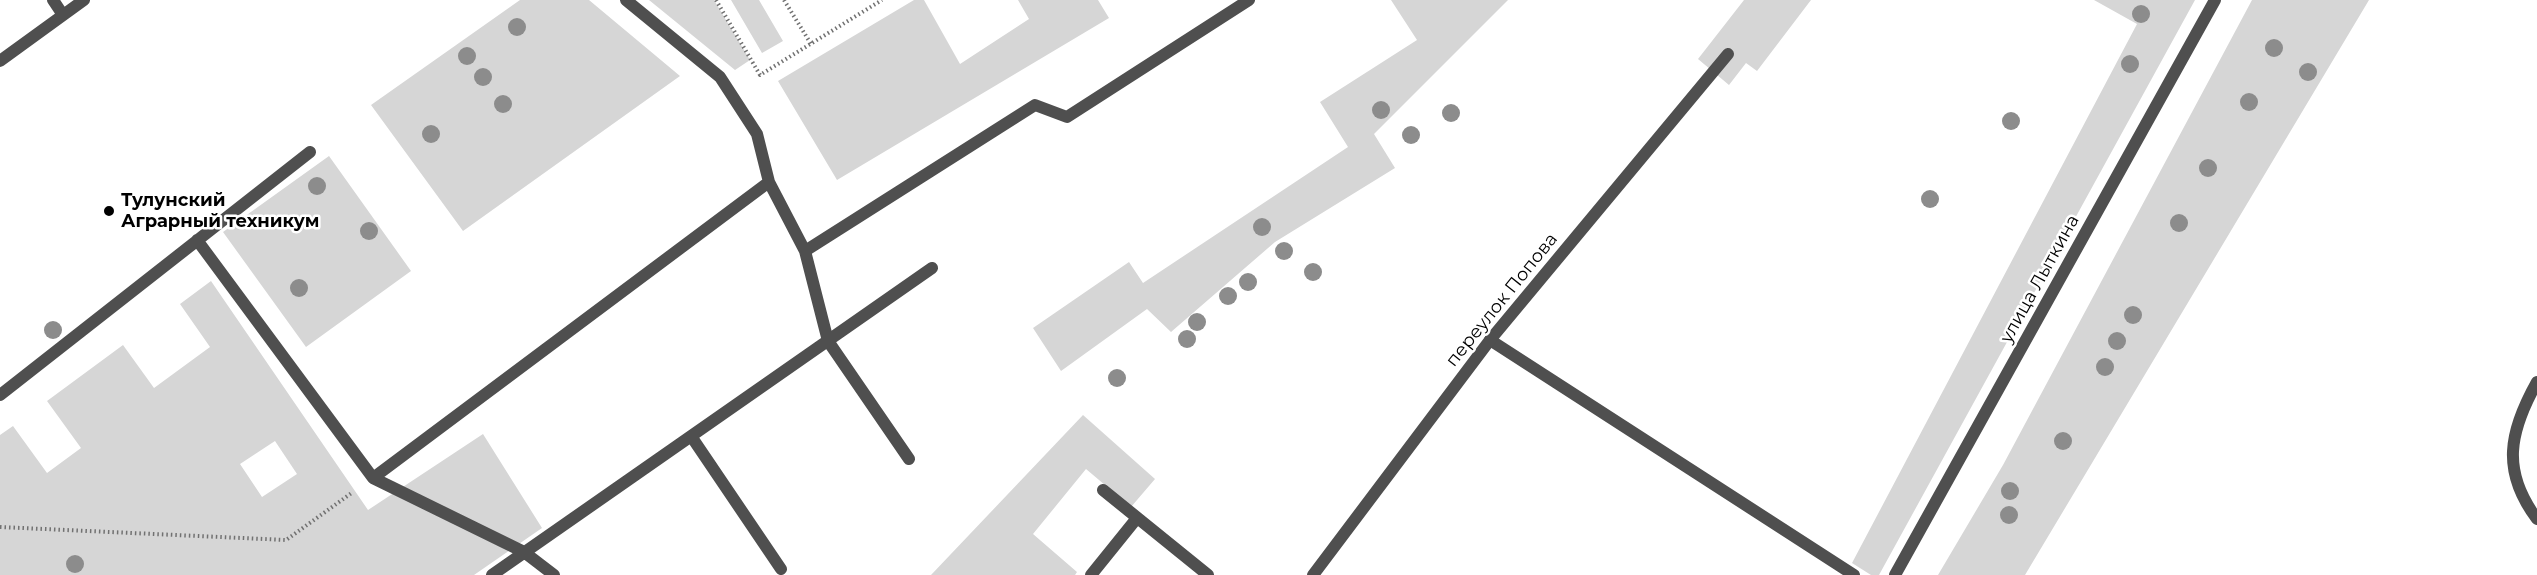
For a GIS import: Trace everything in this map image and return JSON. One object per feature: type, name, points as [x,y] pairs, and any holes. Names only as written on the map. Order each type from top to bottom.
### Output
[{"type":"street","points":[[53,0],[63,15]]},
{"type":"street","points":[[0,61],[84,0]]},
{"type":"street","points":[[626,0],[720,77],[757,134],[769,182],[805,250],[828,340],[909,459]]},
{"type":"street","name":"улица Лыткина","points":[[1895,575],[2216,0]]},
{"type":"street","points":[[805,250],[1035,105],[1067,117],[1244,1]]},
{"type":"street","name":"переулок Попова","points":[[1313,575],[1490,340],[1728,54]]},
{"type":"street","points":[[0,395],[310,152]]},
{"type":"street","points":[[373,478],[769,182]]},
{"type":"street","points":[[197,240],[373,478],[524,552],[554,575]]},
{"type":"street","points":[[492,575],[932,268]]},
{"type":"street","points":[[1490,340],[1854,575]]},
{"type":"street","points":[[2537,382],[2514,432],[2513,472],[2524,501],[2537,519]]},
{"type":"street","points":[[691,436],[781,569]]},
{"type":"street","points":[[1103,490],[1208,575]]},
{"type":"street","points":[[1091,575],[1137,518]]},
{"type":"path","points":[[716,0],[760,75],[882,0]]},
{"type":"path","points":[[784,0],[811,44]]},
{"type":"path","points":[[0,527],[286,540],[373,478]]},
{"type":"shaded area","points":[[520,0],[589,0],[680,76],[463,231],[371,105]]},
{"type":"shaded area","points":[[649,0],[714,0],[750,60],[735,70]]},
{"type":"shaded area","points":[[731,0],[759,0],[783,41],[762,53]]},
{"type":"shaded area","points":[[914,0],[924,0],[960,64],[1029,19],[1018,0],[1098,0],[1109,18],[837,180],[778,81]]},
{"type":"shaded area","points":[[1391,0],[1508,0],[1374,134],[1395,168],[1275,242],[1171,332],[1147,309],[1061,371],[1033,328],[1129,262],[1143,283],[1348,147],[1320,102],[1417,40]]},
{"type":"shaded area","points":[[1744,0],[1811,0],[1757,71],[1746,63],[1729,85],[1698,59]]},
{"type":"shaded area","points":[[2094,0],[2195,0],[1879,575],[1871,575],[1852,563],[2137,24]]},
{"type":"shaded area","points":[[2252,0],[2369,0],[2025,575],[1938,575],[2003,465]]},
{"type":"shaded area","points":[[329,156],[411,271],[306,347],[223,232]]},
{"type":"shaded area","points":[[211,281],[368,510],[483,434],[542,528],[474,575],[0,575],[0,435],[13,426],[47,473],[81,448],[47,401],[123,345],[154,388],[210,347],[180,304]],"holes":[[[275,441],[297,474],[262,497],[240,464]]]},
{"type":"shaded area","points":[[1083,415],[1155,479],[1131,507],[1086,469],[1033,534],[1077,572],[1075,575],[931,575]]},
{"type":"place","name":"Тулунский Аграрный техникум","points":[[109,211]]}]
